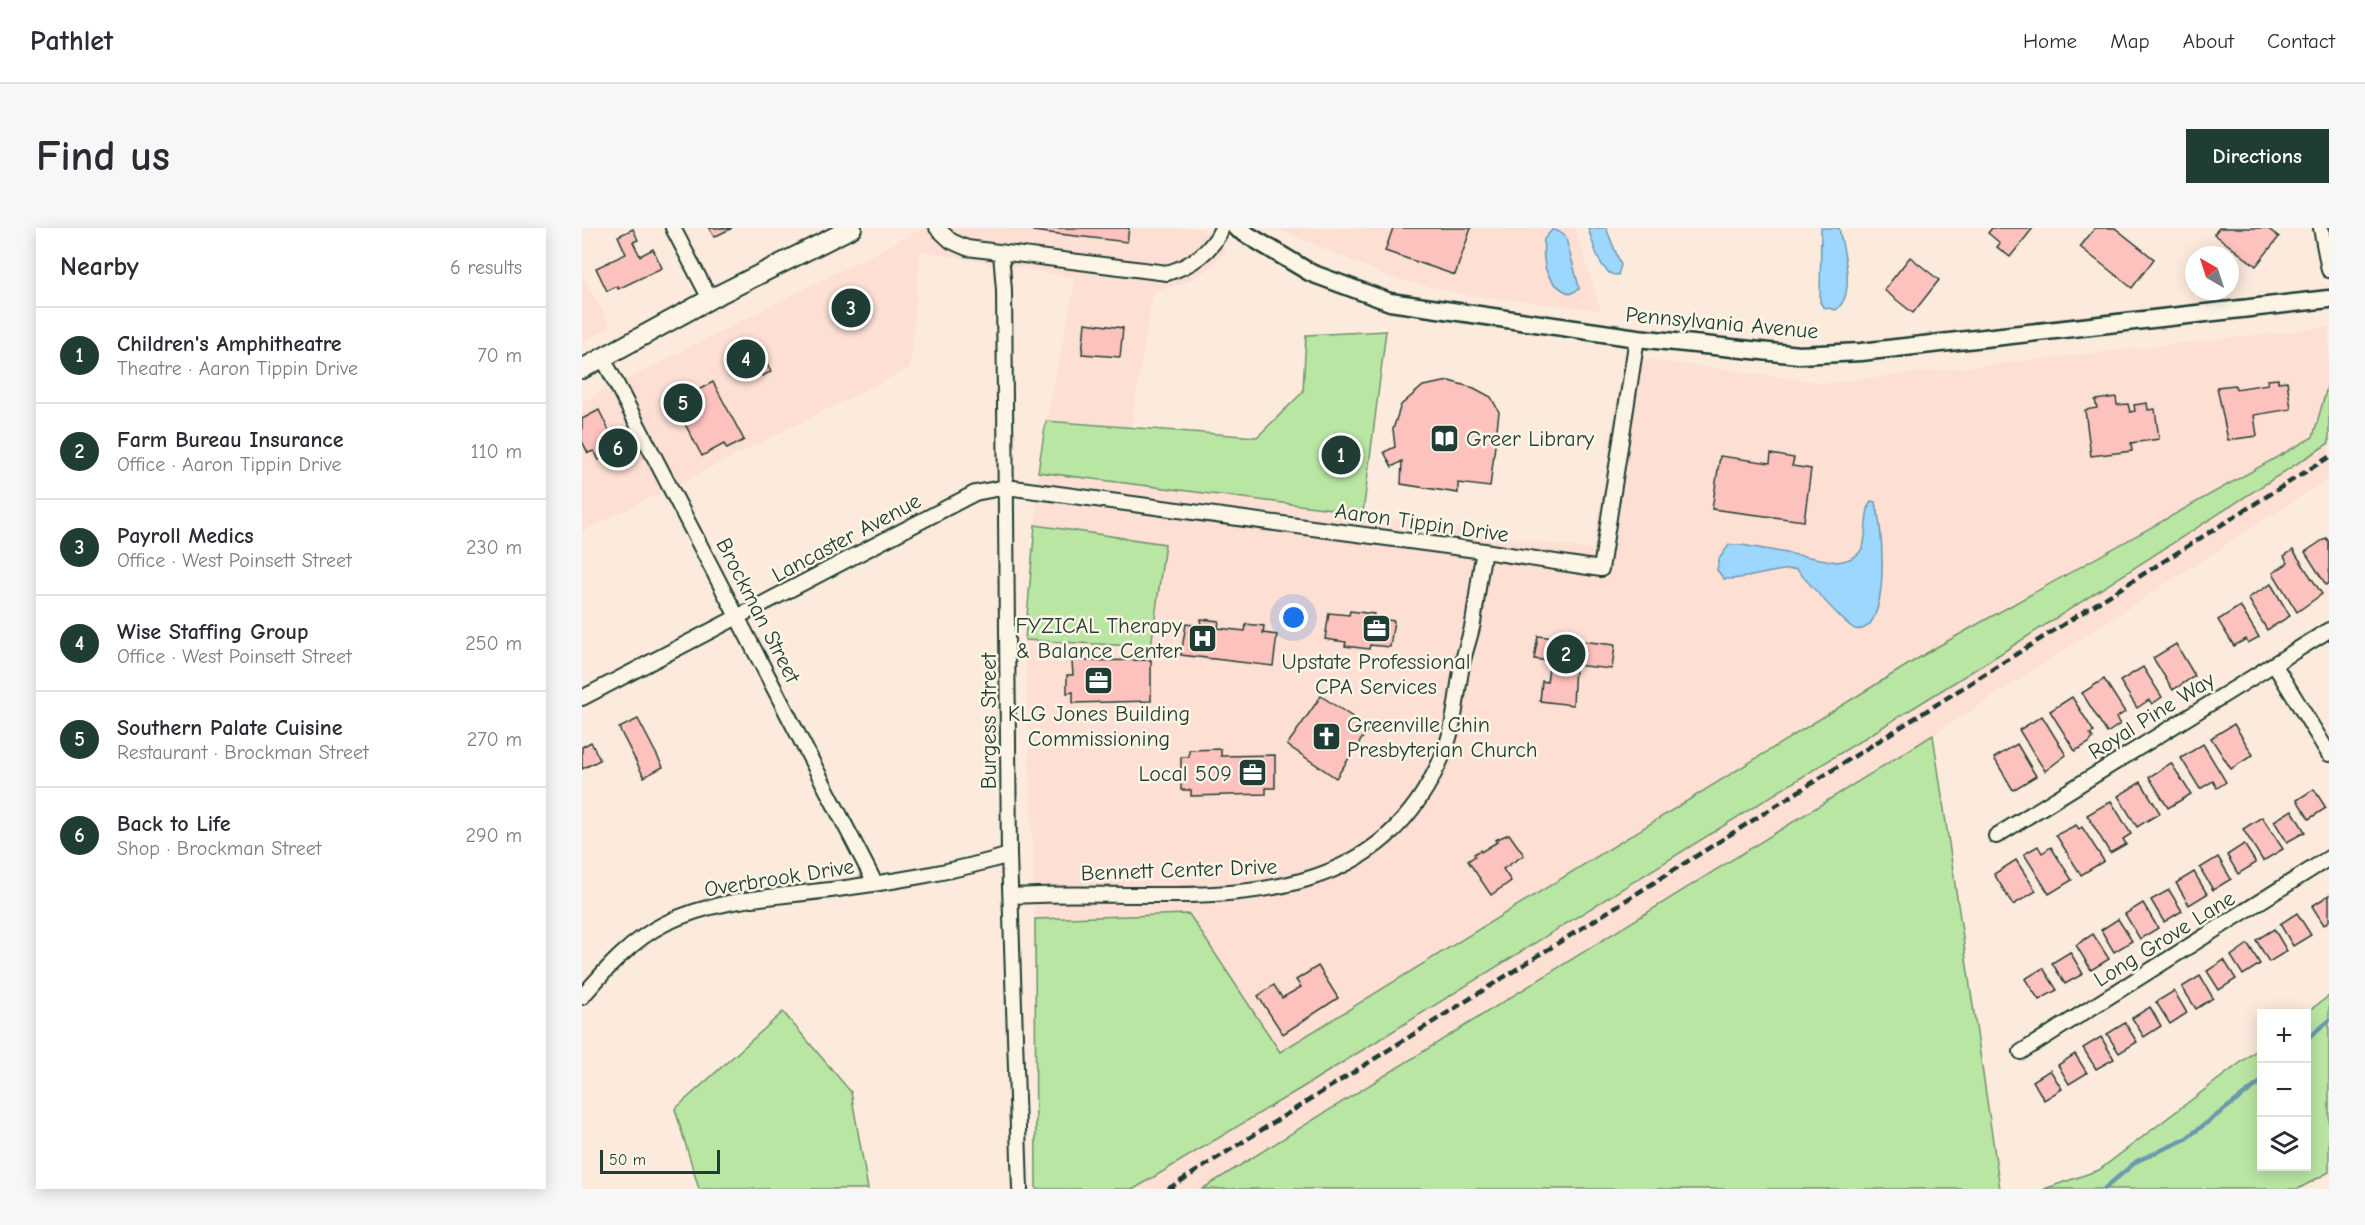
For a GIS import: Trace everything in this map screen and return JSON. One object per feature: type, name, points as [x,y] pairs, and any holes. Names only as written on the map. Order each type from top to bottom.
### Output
[{"type":"main road","points":[[582,369],[710,299],[852,228]]},
{"type":"street","points":[[673,228],[710,299]]},
{"type":"street","points":[[937,228],[951,241],[966,248],[1167,273],[1195,261],[1208,249],[1221,228]]},
{"type":"street","name":"Pennsylvania Avenue","points":[[1236,228],[1311,273],[1390,302],[1637,338],[1799,355],[1862,352],[2329,299]]},
{"type":"street","points":[[2321,228],[2329,270]]},
{"type":"street","name":"Burgess Street","points":[[1001,254],[1004,290],[1009,855],[1015,1106],[1020,1189]]},
{"type":"street","name":"Aaron Tippin Drive","points":[[1006,487],[1484,551],[1601,569],[1637,338]]},
{"type":"street","name":"Brockman Street","points":[[603,358],[739,616],[875,883]]},
{"type":"street","name":"Lancaster Avenue","points":[[582,698],[975,494],[1006,487]]},
{"type":"street","name":"Bennett Center Drive","points":[[1011,896],[1266,890],[1320,876],[1368,851],[1404,818],[1423,793],[1445,750],[1454,721],[1461,672],[1473,625],[1484,551]]},
{"type":"street","name":"Royal Pine Way","points":[[1996,836],[2329,630]]},
{"type":"street","points":[[2274,664],[2329,754]]},
{"type":"street","name":"Overbrook Drive","points":[[582,997],[640,940],[678,918],[736,901],[875,883],[1009,855]]},
{"type":"street","name":"Long Grove Lane","points":[[2021,1052],[2329,858]]},
{"type":"shaded area","points":[[924,228],[1202,228],[1227,251],[1208,269],[1183,284],[1153,291],[1131,427],[1046,421],[1076,278],[921,251],[910,368],[582,532],[582,402]]},
{"type":"shaded area","points":[[1275,228],[1575,228],[1601,310],[1467,295],[1392,278]]},
{"type":"shaded area","points":[[582,274],[611,327],[582,342]]},
{"type":"shaded area","points":[[2329,327],[2329,380],[2313,437],[1935,648],[1280,1052],[1189,914],[1035,919],[1025,640],[1151,647],[1164,544],[1035,525],[1038,472],[1363,513],[1593,550],[1623,356],[1825,383]]},
{"type":"shaded area","points":[[2329,443],[2329,478],[1933,735],[1202,1189],[1134,1189],[1303,1087],[2000,654]]},
{"type":"green space","points":[[1386,331],[1363,513],[1038,472],[1046,421],[1257,437],[1303,392],[1306,335]]},
{"type":"green space","points":[[2329,380],[2329,443],[2000,654],[1303,1087],[1134,1189],[1036,1189],[1035,919],[1189,914],[1280,1052],[1935,648],[2313,437]]},
{"type":"green space","points":[[1035,525],[1165,544],[1151,647],[1025,640]]},
{"type":"green space","points":[[1933,735],[2000,1189],[1202,1189]]},
{"type":"green space","points":[[2329,996],[2329,1172],[2298,1189],[2044,1189],[2099,1170],[2257,1050],[2257,1171],[2311,1171],[2311,1009]]},
{"type":"green space","points":[[783,1012],[851,1092],[868,1189],[699,1189],[675,1109]]},
{"type":"water","points":[[1588,228],[1606,228],[1621,265],[1618,275],[1612,274],[1602,265]]},
{"type":"water","points":[[1821,228],[1839,228],[1845,259],[1846,294],[1836,310],[1823,307],[1820,302]]},
{"type":"water","points":[[1553,229],[1565,235],[1578,283],[1579,289],[1570,294],[1555,284],[1545,265],[1544,239]]},
{"type":"water","points":[[1871,501],[1875,502],[1878,513],[1882,576],[1875,615],[1867,627],[1855,629],[1850,626],[1796,569],[1724,579],[1717,570],[1719,559],[1729,545],[1742,545],[1837,562],[1850,559],[1863,547]]},
{"type":"building","points":[[709,228],[732,228],[714,237]]},
{"type":"building","points":[[1033,228],[1129,228],[1127,242],[1033,231]]},
{"type":"building","points":[[1393,228],[1471,228],[1455,275],[1385,251]]},
{"type":"building","points":[[1992,228],[2033,228],[2010,257],[1997,247],[2000,243],[1988,233]]},
{"type":"building","points":[[2095,228],[2115,228],[2154,259],[2132,288],[2080,247]]},
{"type":"building","points":[[2219,228],[2267,228],[2279,237],[2256,266],[2239,253],[2239,246],[2230,246],[2214,234]]},
{"type":"building","points":[[633,229],[638,240],[633,242],[640,256],[653,249],[662,268],[618,289],[617,286],[607,291],[596,268],[626,254],[618,236]]},
{"type":"building","points":[[1910,257],[1939,280],[1913,313],[1884,290]]},
{"type":"building","points":[[1085,323],[1123,328],[1120,357],[1082,354]]},
{"type":"building","points":[[757,344],[771,372],[762,376],[758,368],[736,379],[726,359]]},
{"type":"building","points":[[2278,379],[2278,382],[2287,381],[2291,409],[2254,415],[2257,436],[2228,440],[2217,387],[2235,385],[2236,389],[2268,384],[2267,380]]},
{"type":"building","name":"Greer Library","points":[[1449,381],[1474,388],[1491,397],[1499,412],[1490,487],[1458,483],[1458,493],[1401,484],[1402,461],[1392,467],[1384,452],[1395,447],[1393,429],[1401,405],[1423,386]]},
{"type":"building","points":[[713,382],[744,440],[727,449],[724,444],[702,456],[674,403]]},
{"type":"building","points":[[2116,397],[2117,405],[2128,404],[2130,412],[2135,411],[2134,405],[2147,403],[2148,410],[2155,409],[2159,439],[2131,443],[2132,451],[2091,456],[2085,410],[2097,408],[2095,400]]},
{"type":"building","points":[[599,410],[613,439],[621,435],[630,453],[615,460],[610,451],[609,455],[599,460],[594,451],[588,453],[582,441],[582,419]]},
{"type":"building","points":[[1771,454],[1794,458],[1792,466],[1811,469],[1804,521],[1712,509],[1720,456],[1770,463]]},
{"type":"building","points":[[2326,538],[2329,542],[2329,583],[2326,585],[2305,552]]},
{"type":"building","points":[[2293,550],[2322,594],[2297,612],[2273,573],[2288,563],[2284,556]]},
{"type":"building","points":[[2271,584],[2290,616],[2267,630],[2248,598]]},
{"type":"building","points":[[2240,606],[2259,637],[2248,643],[2246,639],[2234,646],[2218,620]]},
{"type":"building","points":[[1350,611],[1374,614],[1373,618],[1394,621],[1390,647],[1370,645],[1369,649],[1345,646],[1346,642],[1325,639],[1329,613],[1349,615]]},
{"type":"building","points":[[1201,619],[1219,621],[1218,628],[1245,631],[1246,624],[1264,626],[1263,633],[1277,635],[1273,666],[1181,655],[1186,624],[1200,626]]},
{"type":"building","points":[[1538,636],[1615,645],[1612,669],[1575,665],[1573,705],[1540,701],[1542,681],[1547,682],[1550,661],[1534,659]]},
{"type":"building","points":[[2176,644],[2195,676],[2173,690],[2153,658]]},
{"type":"building","points":[[1151,660],[1151,701],[1073,703],[1073,692],[1067,693],[1067,675],[1073,675],[1072,661]]},
{"type":"building","points":[[2143,667],[2162,697],[2152,704],[2149,700],[2137,708],[2120,681]]},
{"type":"building","points":[[2104,679],[2125,712],[2116,718],[2120,724],[2107,733],[2082,693]]},
{"type":"building","points":[[1321,696],[1369,728],[1336,778],[1287,745]]},
{"type":"building","points":[[2072,697],[2094,732],[2090,734],[2093,738],[2089,743],[2075,751],[2050,711]]},
{"type":"building","points":[[2042,716],[2066,755],[2045,771],[2019,730]]},
{"type":"building","points":[[638,719],[663,767],[644,777],[619,728]]},
{"type":"building","points":[[2234,724],[2253,755],[2231,769],[2211,738]]},
{"type":"building","points":[[591,742],[600,760],[582,769],[582,747]]},
{"type":"building","points":[[2017,744],[2036,776],[2013,790],[1994,758]]},
{"type":"building","points":[[2203,744],[2226,782],[2217,788],[2213,781],[2200,789],[2181,758]]},
{"type":"building","points":[[1221,749],[1221,756],[1275,755],[1275,788],[1266,788],[1266,794],[1191,796],[1191,790],[1181,790],[1181,757],[1189,757],[1189,750]]},
{"type":"building","points":[[2171,763],[2191,794],[2168,808],[2149,777]]},
{"type":"building","points":[[2141,782],[2160,813],[2137,827],[2118,796]]},
{"type":"building","points":[[2314,789],[2326,808],[2309,819],[2297,800]]},
{"type":"building","points":[[2111,801],[2131,834],[2123,839],[2126,844],[2110,853],[2087,815]]},
{"type":"building","points":[[2292,810],[2305,832],[2287,842],[2274,821]]},
{"type":"building","points":[[2262,817],[2283,849],[2263,861],[2243,829]]},
{"type":"building","points":[[2076,825],[2079,829],[2082,827],[2104,861],[2081,875],[2056,835]]},
{"type":"building","points":[[1509,834],[1524,855],[1503,869],[1511,881],[1491,895],[1468,861],[1480,850],[1481,852],[1497,842],[1495,840]]},
{"type":"building","points":[[2244,844],[2256,863],[2238,874],[2227,855]]},
{"type":"building","points":[[2038,846],[2042,853],[2051,847],[2072,880],[2049,894],[2024,854]]},
{"type":"building","points":[[2218,857],[2231,879],[2213,890],[2200,868]]},
{"type":"building","points":[[2016,860],[2036,891],[2013,905],[1994,874]]},
{"type":"building","points":[[2194,872],[2207,894],[2189,905],[2176,883]]},
{"type":"building","points":[[2169,890],[2182,911],[2164,922],[2151,900]]},
{"type":"building","points":[[2329,895],[2329,921],[2324,925],[2312,906]]},
{"type":"building","points":[[2143,903],[2158,928],[2140,939],[2125,914]]},
{"type":"building","points":[[2297,913],[2311,935],[2293,946],[2280,924]]},
{"type":"building","points":[[2118,919],[2132,941],[2114,952],[2101,930]]},
{"type":"building","points":[[2274,929],[2287,951],[2269,962],[2256,940]]},
{"type":"building","points":[[2093,934],[2109,959],[2091,970],[2076,945]]},
{"type":"building","points":[[2248,944],[2260,964],[2243,975],[2231,956]]},
{"type":"building","points":[[2070,952],[2083,974],[2065,984],[2052,963]]},
{"type":"building","points":[[2224,960],[2236,979],[2219,990],[2207,971]]},
{"type":"building","points":[[1318,966],[1338,998],[1283,1034],[1258,996],[1274,985],[1282,998],[1301,987],[1296,980]]},
{"type":"building","points":[[2043,968],[2057,990],[2039,1000],[2025,979]]},
{"type":"building","points":[[2200,976],[2213,998],[2196,1009],[2182,987]]},
{"type":"building","points":[[2174,991],[2187,1013],[2170,1024],[2156,1002]]},
{"type":"building","points":[[2150,1007],[2161,1026],[2144,1037],[2132,1018]]},
{"type":"building","points":[[2125,1023],[2137,1042],[2119,1053],[2107,1034]]},
{"type":"building","points":[[2101,1037],[2114,1059],[2096,1069],[2083,1048]]},
{"type":"building","points":[[2075,1054],[2087,1073],[2069,1084],[2058,1065]]},
{"type":"building","points":[[2050,1070],[2062,1089],[2044,1100],[2033,1081]]},
{"type":"waterway","points":[[2311,1036],[2329,1021]]},
{"type":"waterway","points":[[2104,1189],[2137,1161],[2184,1140],[2257,1085]]},
{"type":"railway","points":[[1168,1189],[2329,457]]},
{"type":"place","name":"Payroll Medics","points":[[851,308]]},
{"type":"place","name":"Wise Staffing Group","points":[[746,359]]},
{"type":"place","name":"Southern Palate Cuisine","points":[[683,403]]},
{"type":"place","name":"Greer Library","points":[[1445,438]]},
{"type":"place","name":"Back to Life","points":[[618,448]]},
{"type":"place","name":"Children's Amphitheatre","points":[[1341,455]]},
{"type":"place","name":"Upstate Professional CPA Services","points":[[1376,629]]},
{"type":"place","name":"FYZICAL Therapy & Balance Center","points":[[1203,638]]},
{"type":"place","name":"Farm Bureau Insurance","points":[[1566,654]]},
{"type":"place","name":"KLG Jones Building Commissioning","points":[[1099,681]]},
{"type":"place","name":"Greenville Chin Presbyterian Church","points":[[1326,737]]},
{"type":"place","name":"Local 509","points":[[1253,773]]}]
